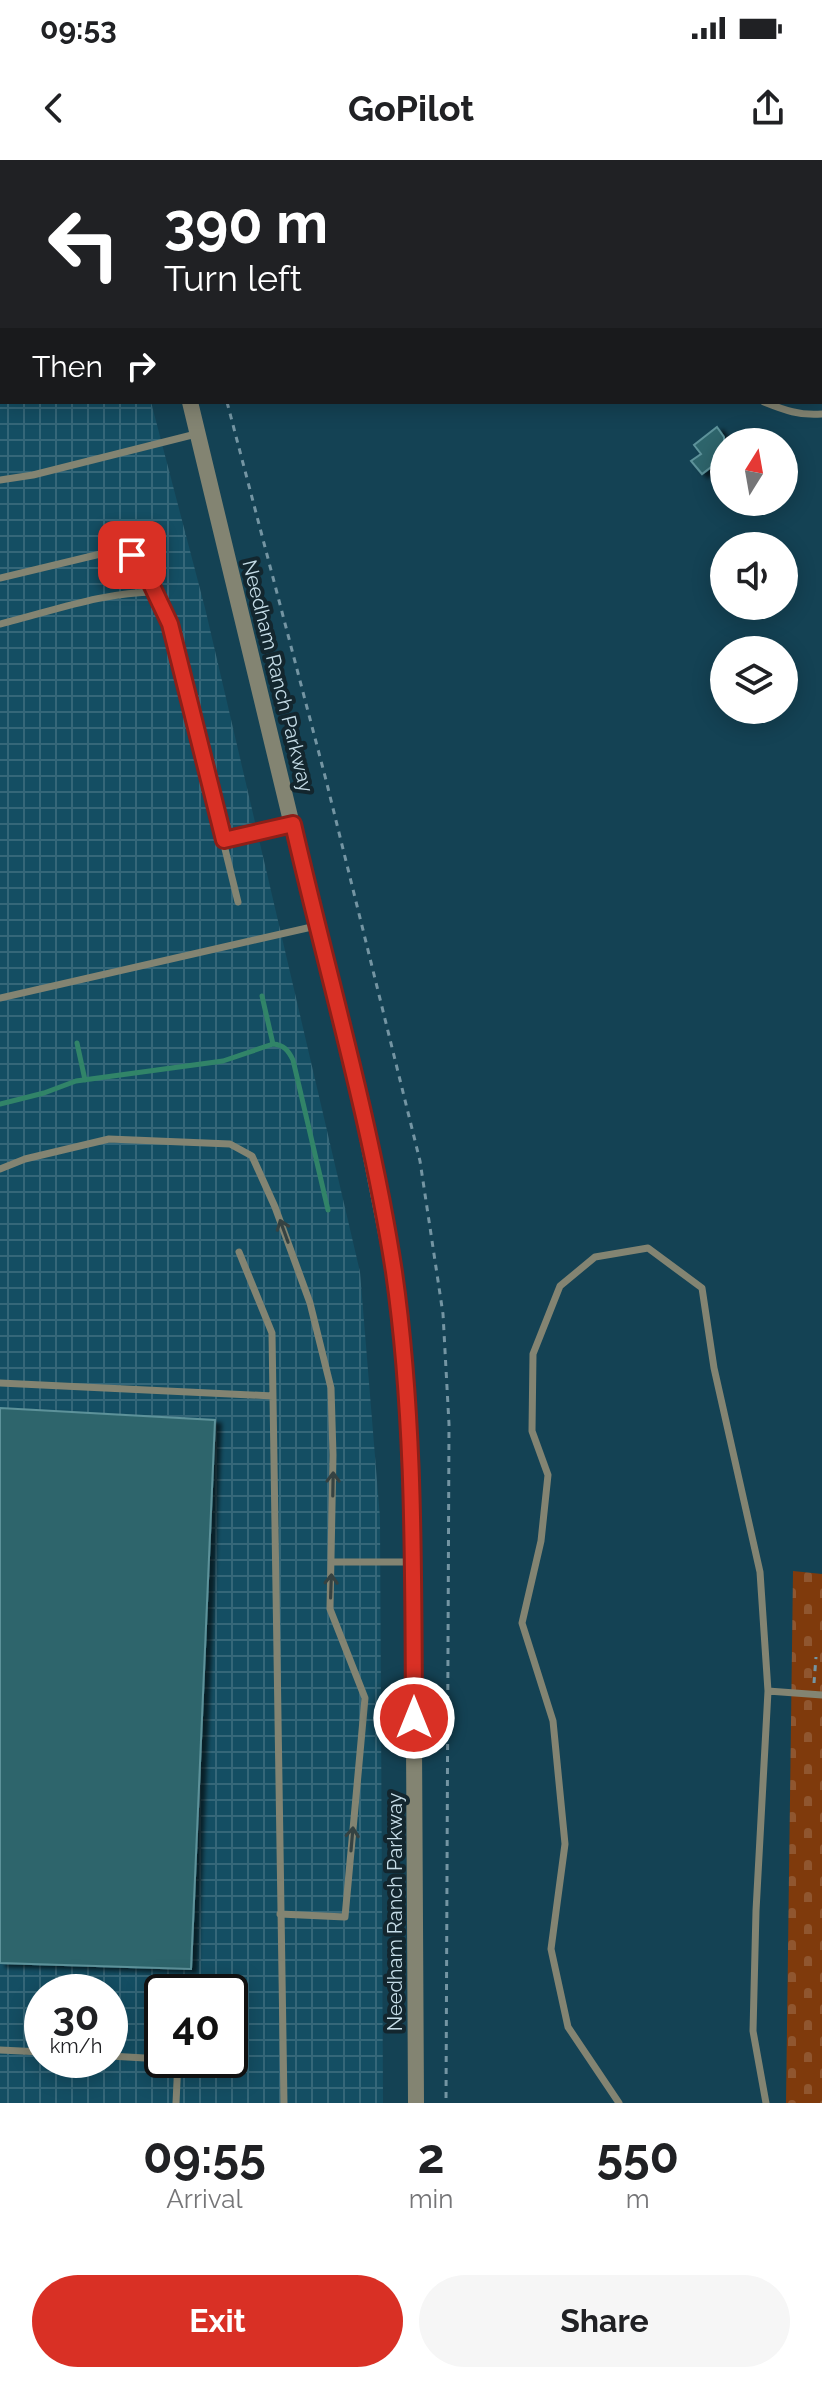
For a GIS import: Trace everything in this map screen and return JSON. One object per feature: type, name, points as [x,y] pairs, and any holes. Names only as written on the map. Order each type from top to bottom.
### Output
[{"type":"street","name":"Needham Ranch Parkway","points":[[191,404],[360,1101],[393,1269],[405,1364],[413,1562],[416,2103]]},
{"type":"lane","points":[[769,404],[790,412],[822,414]]},
{"type":"lane","points":[[0,480],[33,475],[199,433]]},
{"type":"lane","points":[[0,578],[117,550],[132,555],[143,567],[170,624],[238,902]]},
{"type":"lane","points":[[0,624],[90,602],[139,592],[155,592]]},
{"type":"lane","points":[[224,840],[293,824]]},
{"type":"lane","points":[[0,998],[316,926]]},
{"type":"lane","points":[[0,1169],[25,1159],[109,1139],[230,1144],[252,1156],[275,1207],[310,1303],[331,1388],[330,1609],[365,1698],[345,1917],[280,1914]]},
{"type":"lane","points":[[619,2103],[568,2027],[551,1949],[565,1844],[553,1721],[522,1623],[541,1541],[548,1475],[532,1431],[533,1354],[560,1286],[595,1257],[648,1248],[702,1288],[714,1368],[760,1572],[768,1691],[753,2031],[766,2103]]},
{"type":"lane","points":[[239,1252],[272,1333],[284,2103]]},
{"type":"lane","points":[[0,1383],[273,1396]]},
{"type":"lane","points":[[332,1562],[413,1562]]},
{"type":"lane","points":[[768,1691],[818,1694]]},
{"type":"lane","points":[[0,2050],[24,2051]]},
{"type":"lane","points":[[176,2078],[176,2103]]},
{"type":"path","points":[[816,1657],[818,1694]]},
{"type":"shaded area","points":[[0,404],[152,404],[205,608],[360,1272],[380,1518],[383,2103],[0,2103]]},
{"type":"green space","points":[[793,1571],[822,1574],[822,2103],[786,2103]]},
{"type":"building","points":[[710,432],[710,468],[702,474],[691,461],[701,454],[694,445]]},
{"type":"building","points":[[0,1408],[215,1420],[191,1969],[0,1963]]},
{"type":"waterway","points":[[262,996],[273,1044]]},
{"type":"waterway","points":[[77,1043],[85,1080]]},
{"type":"waterway","points":[[0,1104],[76,1081],[223,1061],[273,1044],[280,1046],[293,1060],[328,1210]]},
{"type":"route","points":[[132,555],[143,567],[170,624],[224,840],[293,824],[360,1101],[393,1269],[405,1364],[413,1562],[414,1718]]}]
